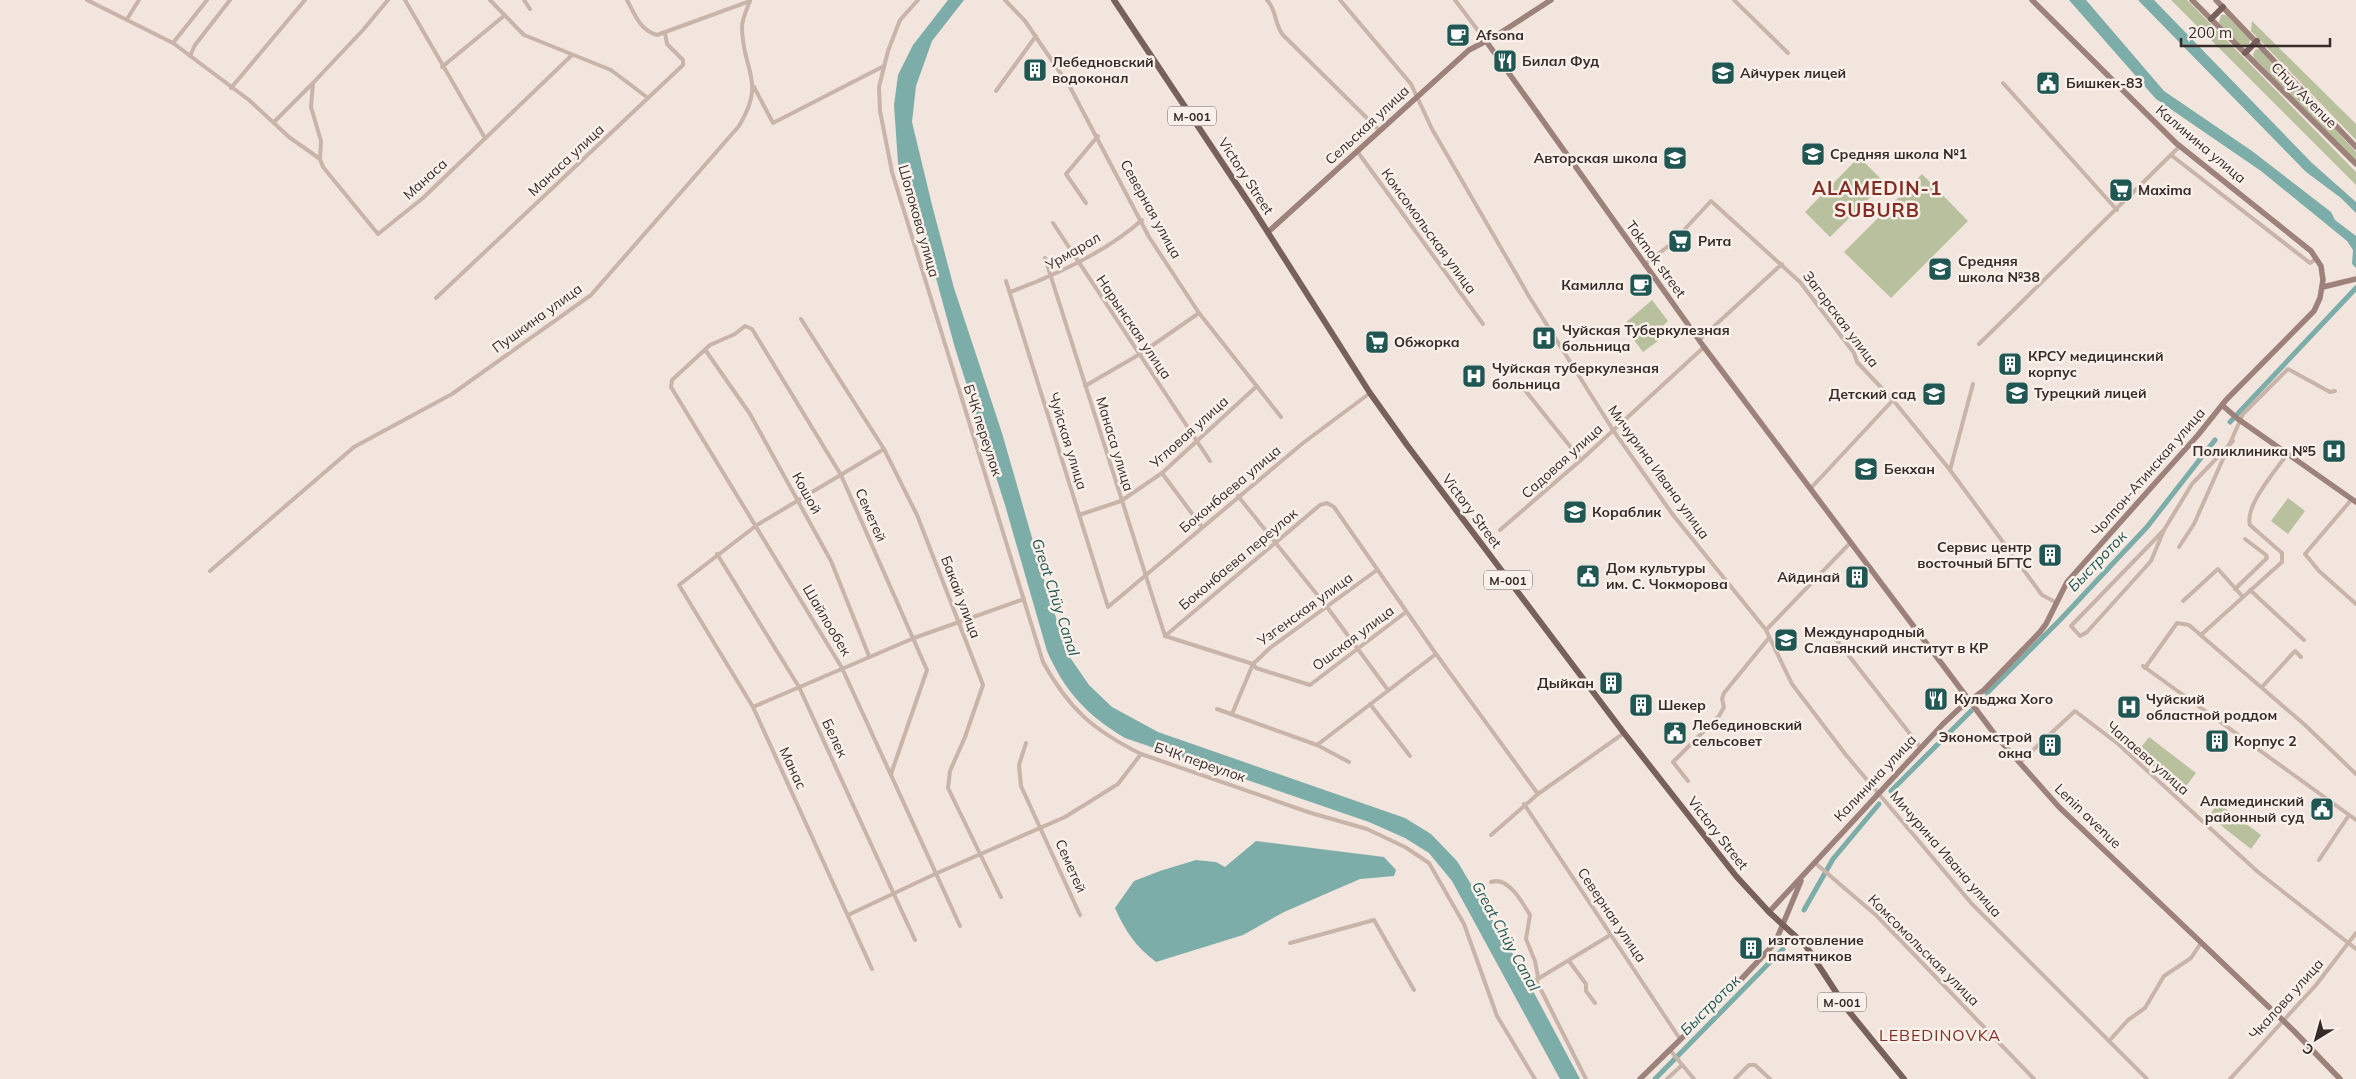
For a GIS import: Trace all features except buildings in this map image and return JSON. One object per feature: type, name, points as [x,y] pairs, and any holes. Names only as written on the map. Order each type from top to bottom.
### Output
[{"type":"main road","name":"Victory Street","points":[[1114,0],[1268,232],[1370,393],[1407,445],[1624,733],[1736,876],[1769,912],[1806,946],[1847,1009],[1904,1079]]},
{"type":"main road","name":"Сельская улица","points":[[1268,232],[1417,95],[1469,50],[1552,0]]},
{"type":"main road","name":"Калинина улица","points":[[2032,0],[2180,146],[2305,244],[2317,258]]},
{"type":"main road","name":"Chuy Avenue","points":[[2192,0],[2356,164]]},
{"type":"main road","name":"Chuy Avenue","points":[[2216,0],[2356,147]]},
{"type":"main road","points":[[2211,19],[2223,7]]},
{"type":"main road","name":"Tokmok street","points":[[1486,41],[1704,347],[1852,541]]},
{"type":"main road","points":[[2245,53],[2257,41]]},
{"type":"main road","points":[[2317,258],[2322,272],[2323,287],[2356,279]]},
{"type":"main road","name":"Чолпон-Атинская улица","points":[[1970,700],[1984,690],[2040,632],[2067,582],[2198,435],[2222,405],[2309,317],[2318,304],[2323,287]]},
{"type":"main road","points":[[2222,405],[2228,412],[2354,501]]},
{"type":"main road","name":"Lenin avenue","points":[[1852,541],[2019,763],[2059,806],[2284,1022],[2340,1079]]},
{"type":"main road","name":"Калинина улица","points":[[1769,912],[1878,793],[1970,700]]},
{"type":"main road","name":"Калинина улица","points":[[1640,1079],[1775,943],[1803,877]]},
{"type":"street","points":[[87,0],[173,43],[249,100],[301,147],[320,159],[321,143],[311,107],[313,83]]},
{"type":"street","points":[[127,19],[139,0]]},
{"type":"street","points":[[173,43],[207,0]]},
{"type":"street","points":[[190,56],[195,44],[230,0]]},
{"type":"street","points":[[231,88],[305,0]]},
{"type":"street","points":[[274,122],[363,30],[388,0]]},
{"type":"street","points":[[405,0],[442,67],[485,138]]},
{"type":"street","points":[[490,0],[524,35],[611,70],[648,98]]},
{"type":"street","points":[[524,0],[530,9]]},
{"type":"street","points":[[627,0],[642,26],[648,32],[657,35],[665,34],[751,0]]},
{"type":"street","name":"Пушкина улица","points":[[210,571],[354,447],[452,394],[591,295],[739,126],[748,111],[754,87],[741,25],[751,0]]},
{"type":"street","name":"Шопокова улица","points":[[918,0],[900,20],[884,66],[879,87],[880,112],[892,172],[955,378]]},
{"type":"street","name":"Северная улица","points":[[1005,0],[1036,36],[1070,87],[1098,136],[1149,237],[1199,313],[1281,418]]},
{"type":"street","points":[[1267,0],[1273,6],[1276,25],[1283,35],[1380,130]]},
{"type":"street","name":"Мичурина Ивана улица","points":[[1340,0],[1409,81],[1432,130],[1530,298],[1613,430],[1673,515],[1766,630],[1768,639],[1792,684],[1846,755],[1972,904],[2147,1079]]},
{"type":"street","points":[[1454,0],[1486,41]]},
{"type":"street","points":[[1734,0],[1788,53]]},
{"type":"street","points":[[442,67],[505,15]]},
{"type":"street","name":"Манаса улица","points":[[436,298],[683,65],[683,60],[666,44],[665,34]]},
{"type":"street","points":[[996,91],[1036,36]]},
{"type":"street","name":"Манаса","points":[[320,159],[323,167],[378,234],[423,198],[572,55]]},
{"type":"street","points":[[754,87],[773,123],[884,66]]},
{"type":"street","points":[[2003,83],[2117,210]]},
{"type":"street","points":[[1086,203],[1066,174],[1098,136]]},
{"type":"street","points":[[1979,344],[2180,146]]},
{"type":"street","name":"Комсомольская улица","points":[[1357,151],[1484,324]]},
{"type":"street","points":[[2171,156],[2310,263],[2317,258]]},
{"type":"street","name":"Загорская улица","points":[[1644,265],[1671,244],[1711,201],[1782,264],[1806,290],[1854,353],[1857,362],[1893,400],[1950,470],[2042,595],[2056,603]]},
{"type":"street","name":"Урмарал","points":[[1010,292],[1052,276],[1129,231],[1142,220]]},
{"type":"street","name":"Нарынская улица","points":[[1053,224],[1210,461]]},
{"type":"street","name":"Манаса улица","points":[[1046,258],[1165,636]]},
{"type":"street","points":[[1699,340],[1782,264]]},
{"type":"street","name":"Чуйская улица","points":[[1006,281],[1108,608]]},
{"type":"street","points":[[1086,386],[1140,354],[1199,313]]},
{"type":"street","name":"Бакай улица","points":[[801,319],[884,449],[917,515],[983,684],[950,772],[948,788],[1001,897]]},
{"type":"street","name":"Семетей","points":[[706,351],[710,345],[735,334],[745,326],[750,327],[841,475],[914,638],[927,670],[891,774]]},
{"type":"street","name":"Садовая улица","points":[[1500,530],[1581,460],[1704,347]]},
{"type":"street","name":"Кошой","points":[[706,351],[750,414],[831,561],[869,656]]},
{"type":"street","name":"Шайлообек","points":[[706,351],[672,380],[671,387],[757,524],[842,668],[960,926]]},
{"type":"street","points":[[2179,547],[2194,524],[2233,441],[2239,420],[2288,368],[2330,392],[2335,391]]},
{"type":"street","name":"БЧК переулок","points":[[955,378],[1043,662],[1058,688],[1089,723],[1117,742],[1142,754],[1311,813],[1367,829],[1405,847],[1429,863],[1464,924],[1497,1016],[1535,1079]]},
{"type":"street","points":[[1520,384],[1581,460]]},
{"type":"street","points":[[1950,470],[1973,384]]},
{"type":"street","name":"Угловая улица","points":[[1079,515],[1121,501],[1162,473],[1257,386]]},
{"type":"street","name":"Боконбаева улица","points":[[1108,608],[1238,496],[1303,443],[1370,393]]},
{"type":"street","points":[[1811,488],[1893,400]]},
{"type":"street","points":[[2164,530],[2071,626],[2080,636],[2087,632],[2151,562],[2164,530],[2192,484],[2233,441]]},
{"type":"street","points":[[717,554],[757,524],[799,502],[884,449]]},
{"type":"street","points":[[2202,634],[2284,558],[2282,553],[2250,525],[2248,520],[2258,495],[2288,453]]},
{"type":"street","points":[[1162,473],[1202,527]]},
{"type":"street","points":[[1238,496],[1327,607],[1388,690]]},
{"type":"street","points":[[2354,501],[2305,554],[2319,571],[2356,604]]},
{"type":"street","name":"Боконбаева переулок","points":[[1165,636],[1275,541],[1320,505],[1327,503],[1334,507],[1377,570]]},
{"type":"street","points":[[2235,589],[2267,558],[2266,555],[2245,539]]},
{"type":"street","points":[[1766,630],[1852,541]]},
{"type":"street","name":"Манас","points":[[717,554],[679,585],[753,707],[872,968]]},
{"type":"street","name":"Белек","points":[[717,554],[799,687],[915,940]]},
{"type":"street","points":[[2183,601],[2218,569],[2242,596]]},
{"type":"street","points":[[1377,570],[1538,794]]},
{"type":"street","name":"Узгенская улица","points":[[1254,666],[1291,632],[1377,570]]},
{"type":"street","points":[[2250,590],[2304,640]]},
{"type":"street","points":[[753,707],[869,656],[958,620],[1024,598]]},
{"type":"street","name":"Ошская улица","points":[[1165,636],[1310,685],[1406,612]]},
{"type":"street","points":[[2356,774],[2262,687],[2202,634],[2189,625],[2177,623],[2144,667],[2356,820]]},
{"type":"street","points":[[1835,638],[1921,748]]},
{"type":"street","points":[[1688,781],[1674,762],[1719,716],[1724,707],[1722,699],[1724,693],[1768,639]]},
{"type":"street","points":[[2262,687],[2295,651],[2302,657]]},
{"type":"street","points":[[1317,745],[1436,654]]},
{"type":"street","points":[[1232,714],[1254,666]]},
{"type":"street","points":[[1370,704],[1410,756]]},
{"type":"street","points":[[1217,709],[1317,745],[1349,762]]},
{"type":"street","name":"Чапаева улица","points":[[2019,763],[2075,711],[2117,743],[2258,872],[2356,949]]},
{"type":"street","points":[[1491,834],[1524,804],[1624,733]]},
{"type":"street","name":"Семетей","points":[[1026,743],[1019,765],[1021,786],[1042,828],[1080,915]]},
{"type":"street","points":[[848,915],[935,874],[1065,817],[1118,784],[1142,754]]},
{"type":"street","name":"Северная улица","points":[[1524,804],[1680,1039]]},
{"type":"street","points":[[2319,860],[2350,815]]},
{"type":"street","name":"Комсомольская улица","points":[[1814,862],[1878,916],[2034,1079]]},
{"type":"street","points":[[1491,882],[1503,881],[1514,892],[1530,915],[1526,939],[1535,961],[1538,977],[1536,982],[1586,1079]]},
{"type":"street","points":[[1290,943],[1374,920],[1414,990]]},
{"type":"street","name":"Чкалова улица","points":[[2230,1079],[2268,1036],[2284,1022],[2356,932]]},
{"type":"street","points":[[1538,977],[1612,934]]},
{"type":"street","points":[[2109,1041],[2128,1020],[2144,1008],[2164,976],[2191,958],[2201,943]]},
{"type":"street","points":[[1568,961],[1586,984],[1586,991],[1595,1003]]},
{"type":"street","points":[[1670,1050],[1694,1079]]},
{"type":"street","points":[[1667,1079],[1680,1063]]},
{"type":"street","points":[[1734,1079],[1750,1065],[1755,1065],[1770,1079]]},
{"type":"green space","points":[[2171,0],[2187,0],[2356,172],[2356,185]]},
{"type":"green space","points":[[2221,15],[2226,15],[2250,39],[2249,45],[2242,47],[2219,23]]},
{"type":"green space","points":[[2252,21],[2356,124],[2356,140],[2251,31]]},
{"type":"green space","points":[[2256,49],[2261,50],[2356,152],[2356,162],[2254,58],[2253,54]]},
{"type":"green space","points":[[1859,157],[1885,183],[1830,237],[1805,212]]},
{"type":"green space","points":[[1922,174],[1968,221],[1891,298],[1844,252]]},
{"type":"green space","points":[[1652,300],[1668,321],[1654,334],[1658,341],[1643,352],[1623,325]]},
{"type":"green space","points":[[2288,498],[2305,511],[2288,534],[2271,521]]},
{"type":"green space","points":[[2149,737],[2196,773],[2183,790],[2137,753]]},
{"type":"green space","points":[[2218,803],[2261,835],[2251,849],[2209,816]]},
{"type":"water","points":[[948,0],[964,0],[932,41],[916,86],[912,122],[954,288],[1002,433],[1049,597],[1069,656],[1089,685],[1112,707],[1158,732],[1405,818],[1431,834],[1457,861],[1516,959],[1580,1079],[1560,1079],[1452,881],[1429,853],[1405,838],[1369,822],[1125,738],[1088,711],[1061,679],[1047,651],[1005,505],[955,348],[930,256],[898,163],[894,105],[898,75],[913,45]]},
{"type":"water","points":[[2069,0],[2086,0],[2164,91],[2252,151],[2331,212],[2335,220],[2356,236],[2356,268],[2352,264],[2353,250],[2347,241],[2261,171],[2156,99]]},
{"type":"water","points":[[2138,0],[2154,0],[2312,163],[2356,202],[2356,213],[2341,198],[2306,172]]},
{"type":"water","points":[[1256,841],[1384,857],[1396,870],[1394,876],[1360,879],[1284,912],[1243,935],[1156,962],[1137,944],[1127,931],[1115,908],[1134,881],[1196,860],[1216,862],[1225,867]]},
{"type":"waterway","name":"Быстроток","points":[[2230,422],[2356,288]]},
{"type":"waterway","name":"Быстроток","points":[[1987,693],[2060,620],[2147,527],[2215,440]]},
{"type":"waterway","name":"Быстроток","points":[[1891,791],[1971,711]]},
{"type":"waterway","name":"Быстроток","points":[[1804,910],[1833,859],[1879,804]]},
{"type":"waterway","name":"Быстроток","points":[[1655,1079],[1783,949]]},
{"type":"place","name":"Afsona","points":[[1458,35]]},
{"type":"place","name":"Билал Фуд","points":[[1505,61]]},
{"type":"place","name":"Лебедновский водоконал","points":[[1035,70]]},
{"type":"place","name":"Айчурек лицей","points":[[1723,73]]},
{"type":"place","name":"Бишкек-83","points":[[2048,83]]},
{"type":"place","name":"Средняя школа №1","points":[[1813,154]]},
{"type":"place","name":"Авторская школа","points":[[1675,158]]},
{"type":"place","name":"Maxima","points":[[2121,190]]},
{"type":"place","name":"Рита","points":[[1680,241]]},
{"type":"place","name":"Средняя школа №38","points":[[1940,269]]},
{"type":"place","name":"Камилла","points":[[1641,285]]},
{"type":"place","name":"Чуйская Туберкулезная больница","points":[[1544,338]]},
{"type":"place","name":"Обжорка","points":[[1377,342]]},
{"type":"place","name":"КРСУ медицинский корпус","points":[[2010,364]]},
{"type":"place","name":"Чуйская туберкулезная больница","points":[[1474,376]]},
{"type":"place","name":"Турецкий лицей","points":[[2017,393]]},
{"type":"place","name":"Детский сад","points":[[1934,394]]},
{"type":"place","name":"Поликлиника №5","points":[[2334,451]]},
{"type":"place","name":"Бекхан","points":[[1866,469]]},
{"type":"place","name":"Кораблик","points":[[1575,512]]},
{"type":"place","name":"Сервис центр восточный БГТС","points":[[2050,555]]},
{"type":"place","name":"Дом культуры им. С. Чокморова","points":[[1588,576]]},
{"type":"place","name":"Айдинай","points":[[1857,577]]},
{"type":"place","name":"Международный Славянский институт в КР","points":[[1786,640]]},
{"type":"place","name":"Дыйкан","points":[[1611,683]]},
{"type":"place","name":"Кульджа Хого","points":[[1936,699]]},
{"type":"place","name":"Шекер","points":[[1641,705]]},
{"type":"place","name":"Чуйский областной роддом","points":[[2129,707]]},
{"type":"place","name":"Лебединовский сельсовет","points":[[1675,733]]},
{"type":"place","name":"Корпус 2","points":[[2217,741]]},
{"type":"place","name":"Экономстрой окна","points":[[2050,745]]},
{"type":"place","name":"Аламединский районный суд","points":[[2322,809]]},
{"type":"place","name":"изготовление памятников","points":[[1751,948]]},
{"type":"district","name":"ALAMEDIN-1 SUBURB","points":[[1877,199]]},
{"type":"district","name":"LEBEDINOVKA","points":[[1940,1035]]},
{"type":"water label","name":"Great Chüy Canal","points":[[1056,597]]},
{"type":"water label","name":"Great Chüy Canal","points":[[1506,936]]}]
